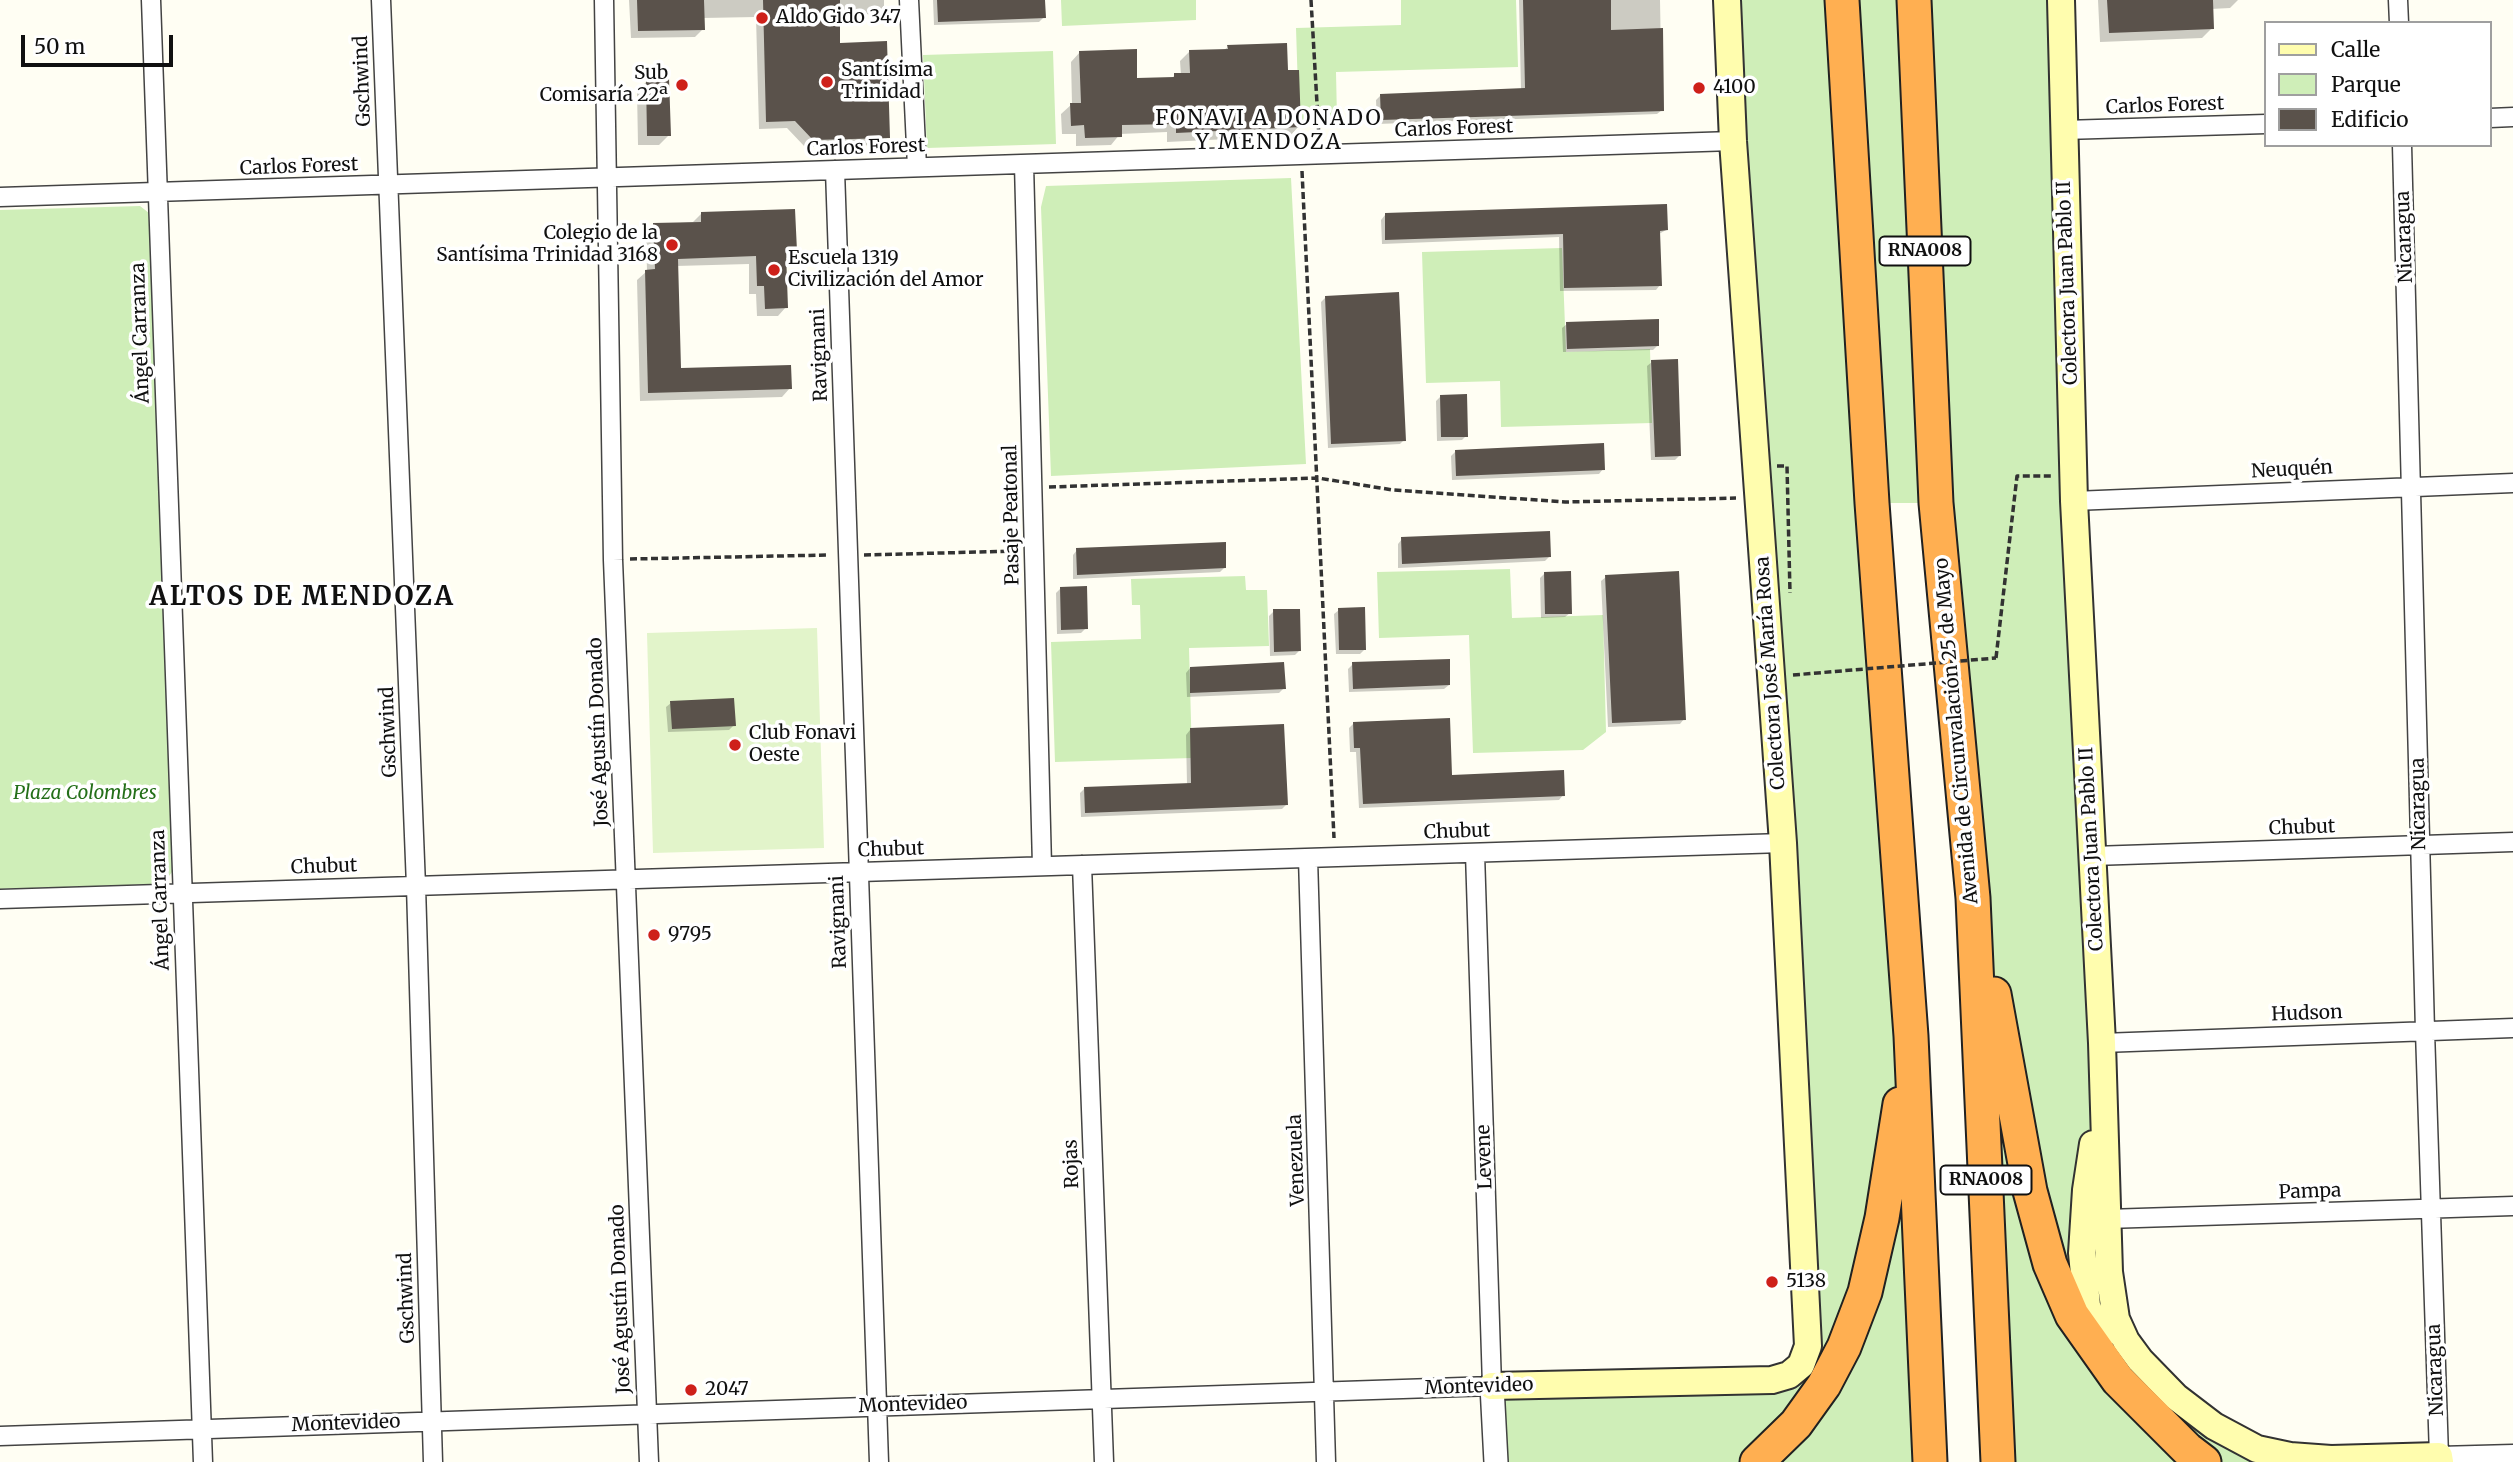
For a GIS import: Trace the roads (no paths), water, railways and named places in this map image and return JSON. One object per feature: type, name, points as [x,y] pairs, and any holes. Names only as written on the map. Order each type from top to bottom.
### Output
[{"type":"highway","points":[[1836,0],[1845,61]]},
{"type":"highway","name":"RNA008","points":[[1842,0],[1872,503],[1911,1036],[1930,1462]]},
{"type":"highway","name":"Avenida de Circunvalación 25 de Mayo","points":[[1914,0],[1937,503],[1973,898],[1998,1462]]},
{"type":"highway","points":[[1973,898],[2002,1033],[2030,1191],[2050,1264],[2072,1315],[2118,1380],[2187,1449],[2204,1462]]},
{"type":"highway","points":[[1757,1462],[1796,1423],[1824,1385],[1844,1347],[1865,1292],[1882,1218],[1911,1036]]},
{"type":"main road","name":"Colectora José María Rosa","points":[[1727,0],[1733,141],[1783,843],[1808,1346]]},
{"type":"main road","name":"Colectora Juan Pablo II","points":[[2061,0],[2073,489],[2102,1043],[2110,1296],[2126,1341],[2157,1378],[2214,1426],[2257,1449],[2290,1456],[2331,1459],[2439,1459]]},
{"type":"main road","points":[[2103,1076],[2086,1190],[2083,1281],[2093,1323],[2118,1380]]},
{"type":"main road","name":"Montevideo","points":[[1492,1386],[1772,1380],[1789,1375],[1801,1365],[1808,1346]]},
{"type":"street","name":"Ángel Carranza","points":[[151,0],[203,1462]]},
{"type":"street","name":"Gschwind","points":[[382,0],[416,886],[433,1462]]},
{"type":"street","name":"José Agustín Donado","points":[[604,0],[613,560],[649,1462]]},
{"type":"street","points":[[909,0],[917,167]]},
{"type":"street","points":[[2398,0],[2399,21]]},
{"type":"street","points":[[2492,118],[2513,117]]},
{"type":"street","name":"Carlos Forest","points":[[2064,130],[2264,124]]},
{"type":"street","name":"Carlos Forest","points":[[0,197],[1733,141]]},
{"type":"street","name":"Nicaragua","points":[[2402,147],[2439,1459]]},
{"type":"street","name":"Pasaje Peatonal","points":[[1024,164],[1042,866]]},
{"type":"street","name":"Ravignani","points":[[835,170],[879,1462]]},
{"type":"street","name":"Neuquén","points":[[2073,489],[2513,483]]},
{"type":"street","name":"Chubut","points":[[2093,856],[2513,842]]},
{"type":"street","name":"Chubut","points":[[0,899],[1783,843]]},
{"type":"street","name":"Levene","points":[[1475,853],[1496,1462]]},
{"type":"street","name":"Venezuela","points":[[1308,858],[1325,1462]]},
{"type":"street","name":"Rojas","points":[[1082,865],[1104,1462]]},
{"type":"street","name":"Hudson","points":[[2102,1043],[2513,1028]]},
{"type":"street","name":"Pampa","points":[[2107,1219],[2513,1206]]},
{"type":"street","name":"Montevideo","points":[[0,1436],[1492,1386]]},
{"type":"street","points":[[2439,1459],[2513,1454]]},
{"type":"place","name":"Aldo Gido 347","points":[[762,18]]},
{"type":"place","name":"Santísima Trinidad","points":[[827,82]]},
{"type":"place","name":"Sub Comisaría 22ª","points":[[682,85]]},
{"type":"place","name":"4100","points":[[1699,88]]},
{"type":"place","name":"Colegio de la Santísima Trinidad 3168","points":[[672,245]]},
{"type":"place","name":"Escuela 1319 Civilización del Amor","points":[[774,270]]},
{"type":"place","name":"Club Fonavi Oeste","points":[[735,745]]},
{"type":"place","name":"9795","points":[[654,935]]},
{"type":"place","name":"5138","points":[[1772,1282]]},
{"type":"place","name":"2047","points":[[691,1390]]},
{"type":"district","name":"FONAVI A DONADO Y MENDOZA","points":[[1269,131]]},
{"type":"district","name":"ALTOS DE MENDOZA","points":[[302,598]]},
{"type":"park label","name":"Plaza Colombres","points":[[85,794]]}]
